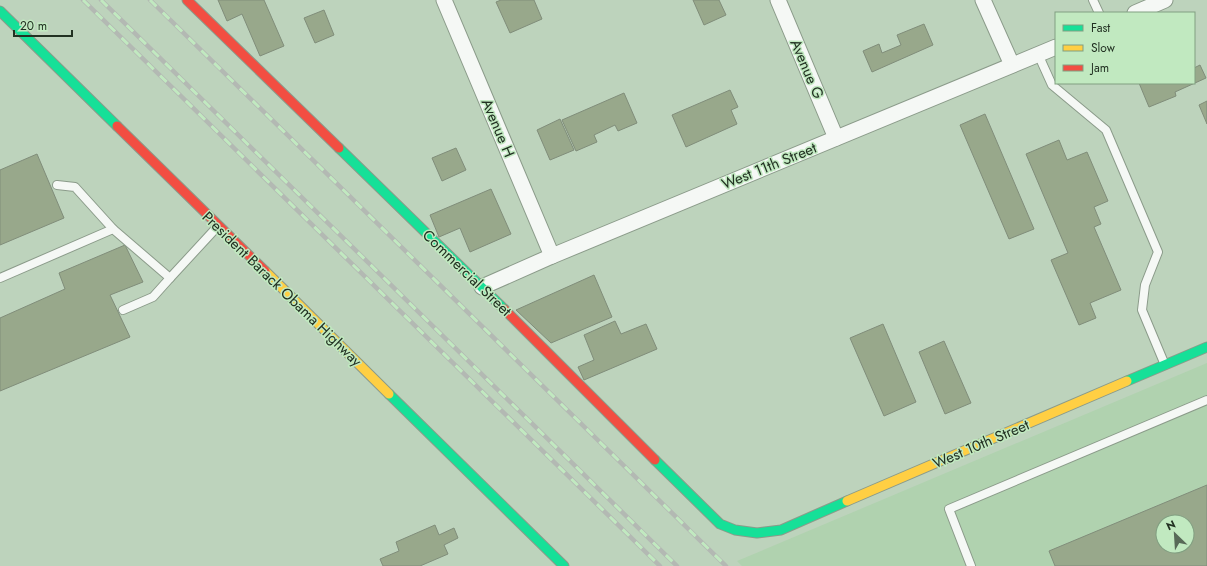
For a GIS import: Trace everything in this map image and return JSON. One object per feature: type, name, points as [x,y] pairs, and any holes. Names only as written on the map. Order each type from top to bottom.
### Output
[{"type":"street","name":"Commercial Street","points":[[187,0],[482,287],[720,524],[739,532],[753,533]]},
{"type":"street","name":"Avenue H","points":[[444,0],[552,256]]},
{"type":"street","name":"Avenue G","points":[[778,0],[836,138]]},
{"type":"street","points":[[984,0],[1012,65]]},
{"type":"street","points":[[1137,12],[1165,0]]},
{"type":"street","name":"President Barack Obama Highway","points":[[0,11],[564,566]]},
{"type":"street","name":"West 11th Street","points":[[482,287],[552,256],[1055,47]]},
{"type":"street","name":"West 10th Street","points":[[753,533],[781,530],[1207,347]]},
{"type":"lane","points":[[1094,0],[1100,12]]},
{"type":"lane","points":[[1038,54],[1052,85],[1106,130],[1158,252],[1145,285],[1142,310],[1164,365]]},
{"type":"lane","points":[[57,186],[75,187],[113,229],[170,278]]},
{"type":"lane","points":[[123,310],[153,297],[218,226]]},
{"type":"lane","points":[[0,278],[113,229]]},
{"type":"lane","points":[[971,566],[949,509],[1207,400]]},
{"type":"shaded area","points":[[1207,363],[1207,566],[742,566],[737,561]]},
{"type":"building","points":[[218,0],[264,0],[284,46],[260,56],[242,14],[227,21]]},
{"type":"building","points":[[501,0],[534,0],[542,19],[510,33],[496,2]]},
{"type":"building","points":[[693,0],[719,0],[726,15],[704,25]]},
{"type":"building","points":[[324,10],[334,35],[315,43],[304,18]]},
{"type":"building","points":[[924,24],[933,45],[872,72],[863,51],[879,44],[882,53],[901,45],[897,35]]},
{"type":"building","points":[[1200,65],[1206,78],[1195,83],[1195,68]]},
{"type":"building","points":[[1139,84],[1193,84],[1175,92],[1176,96],[1149,107]]},
{"type":"building","points":[[730,90],[738,107],[731,110],[737,124],[686,147],[672,115]]},
{"type":"building","points":[[624,93],[637,123],[618,131],[615,125],[594,135],[597,142],[576,151],[562,120]]},
{"type":"building","points":[[1207,101],[1207,124],[1199,105]]},
{"type":"building","points":[[985,114],[1034,229],[1009,239],[960,125]]},
{"type":"building","points":[[560,119],[574,150],[550,160],[537,130]]},
{"type":"building","points":[[1059,140],[1067,160],[1087,152],[1108,201],[1094,207],[1101,224],[1094,227],[1121,290],[1090,303],[1096,318],[1079,325],[1051,260],[1068,253],[1026,154]]},
{"type":"building","points":[[456,148],[466,170],[442,181],[432,158]]},
{"type":"building","points":[[37,154],[64,218],[0,245],[0,170]]},
{"type":"building","points":[[491,189],[511,234],[470,252],[460,228],[439,237],[430,215]]},
{"type":"building","points":[[125,245],[143,282],[110,295],[130,337],[0,391],[0,318],[65,289],[59,273]]},
{"type":"building","points":[[594,275],[612,317],[551,343],[516,310]]},
{"type":"building","points":[[615,321],[621,334],[646,324],[657,349],[584,380],[578,367],[594,360],[584,335]]},
{"type":"building","points":[[883,324],[916,402],[884,416],[850,338]]},
{"type":"building","points":[[944,341],[971,403],[945,414],[919,352]]},
{"type":"building","points":[[1207,485],[1207,566],[1055,566],[1049,551]]},
{"type":"building","points":[[435,525],[439,535],[454,528],[458,538],[444,545],[448,554],[420,566],[383,566],[380,559],[399,551],[396,542]]},
{"type":"railway","points":[[83,0],[660,566]]},
{"type":"railway","points":[[101,0],[677,566]]},
{"type":"railway","points":[[150,0],[726,566]]},
{"type":"traffic: fast","points":[[0,11],[117,126]]},
{"type":"traffic: fast","points":[[339,148],[504,309]]},
{"type":"traffic: fast","points":[[1127,381],[1207,347]]},
{"type":"traffic: fast","points":[[389,394],[564,566]]},
{"type":"traffic: fast","points":[[655,460],[720,524],[735,530],[757,533],[781,530],[847,501]]},
{"type":"traffic: slow","points":[[265,271],[389,394]]},
{"type":"traffic: slow","points":[[847,501],[1127,381]]},
{"type":"traffic: jam","points":[[187,0],[339,148]]},
{"type":"traffic: jam","points":[[117,126],[265,271]]},
{"type":"traffic: jam","points":[[504,309],[655,460]]}]
